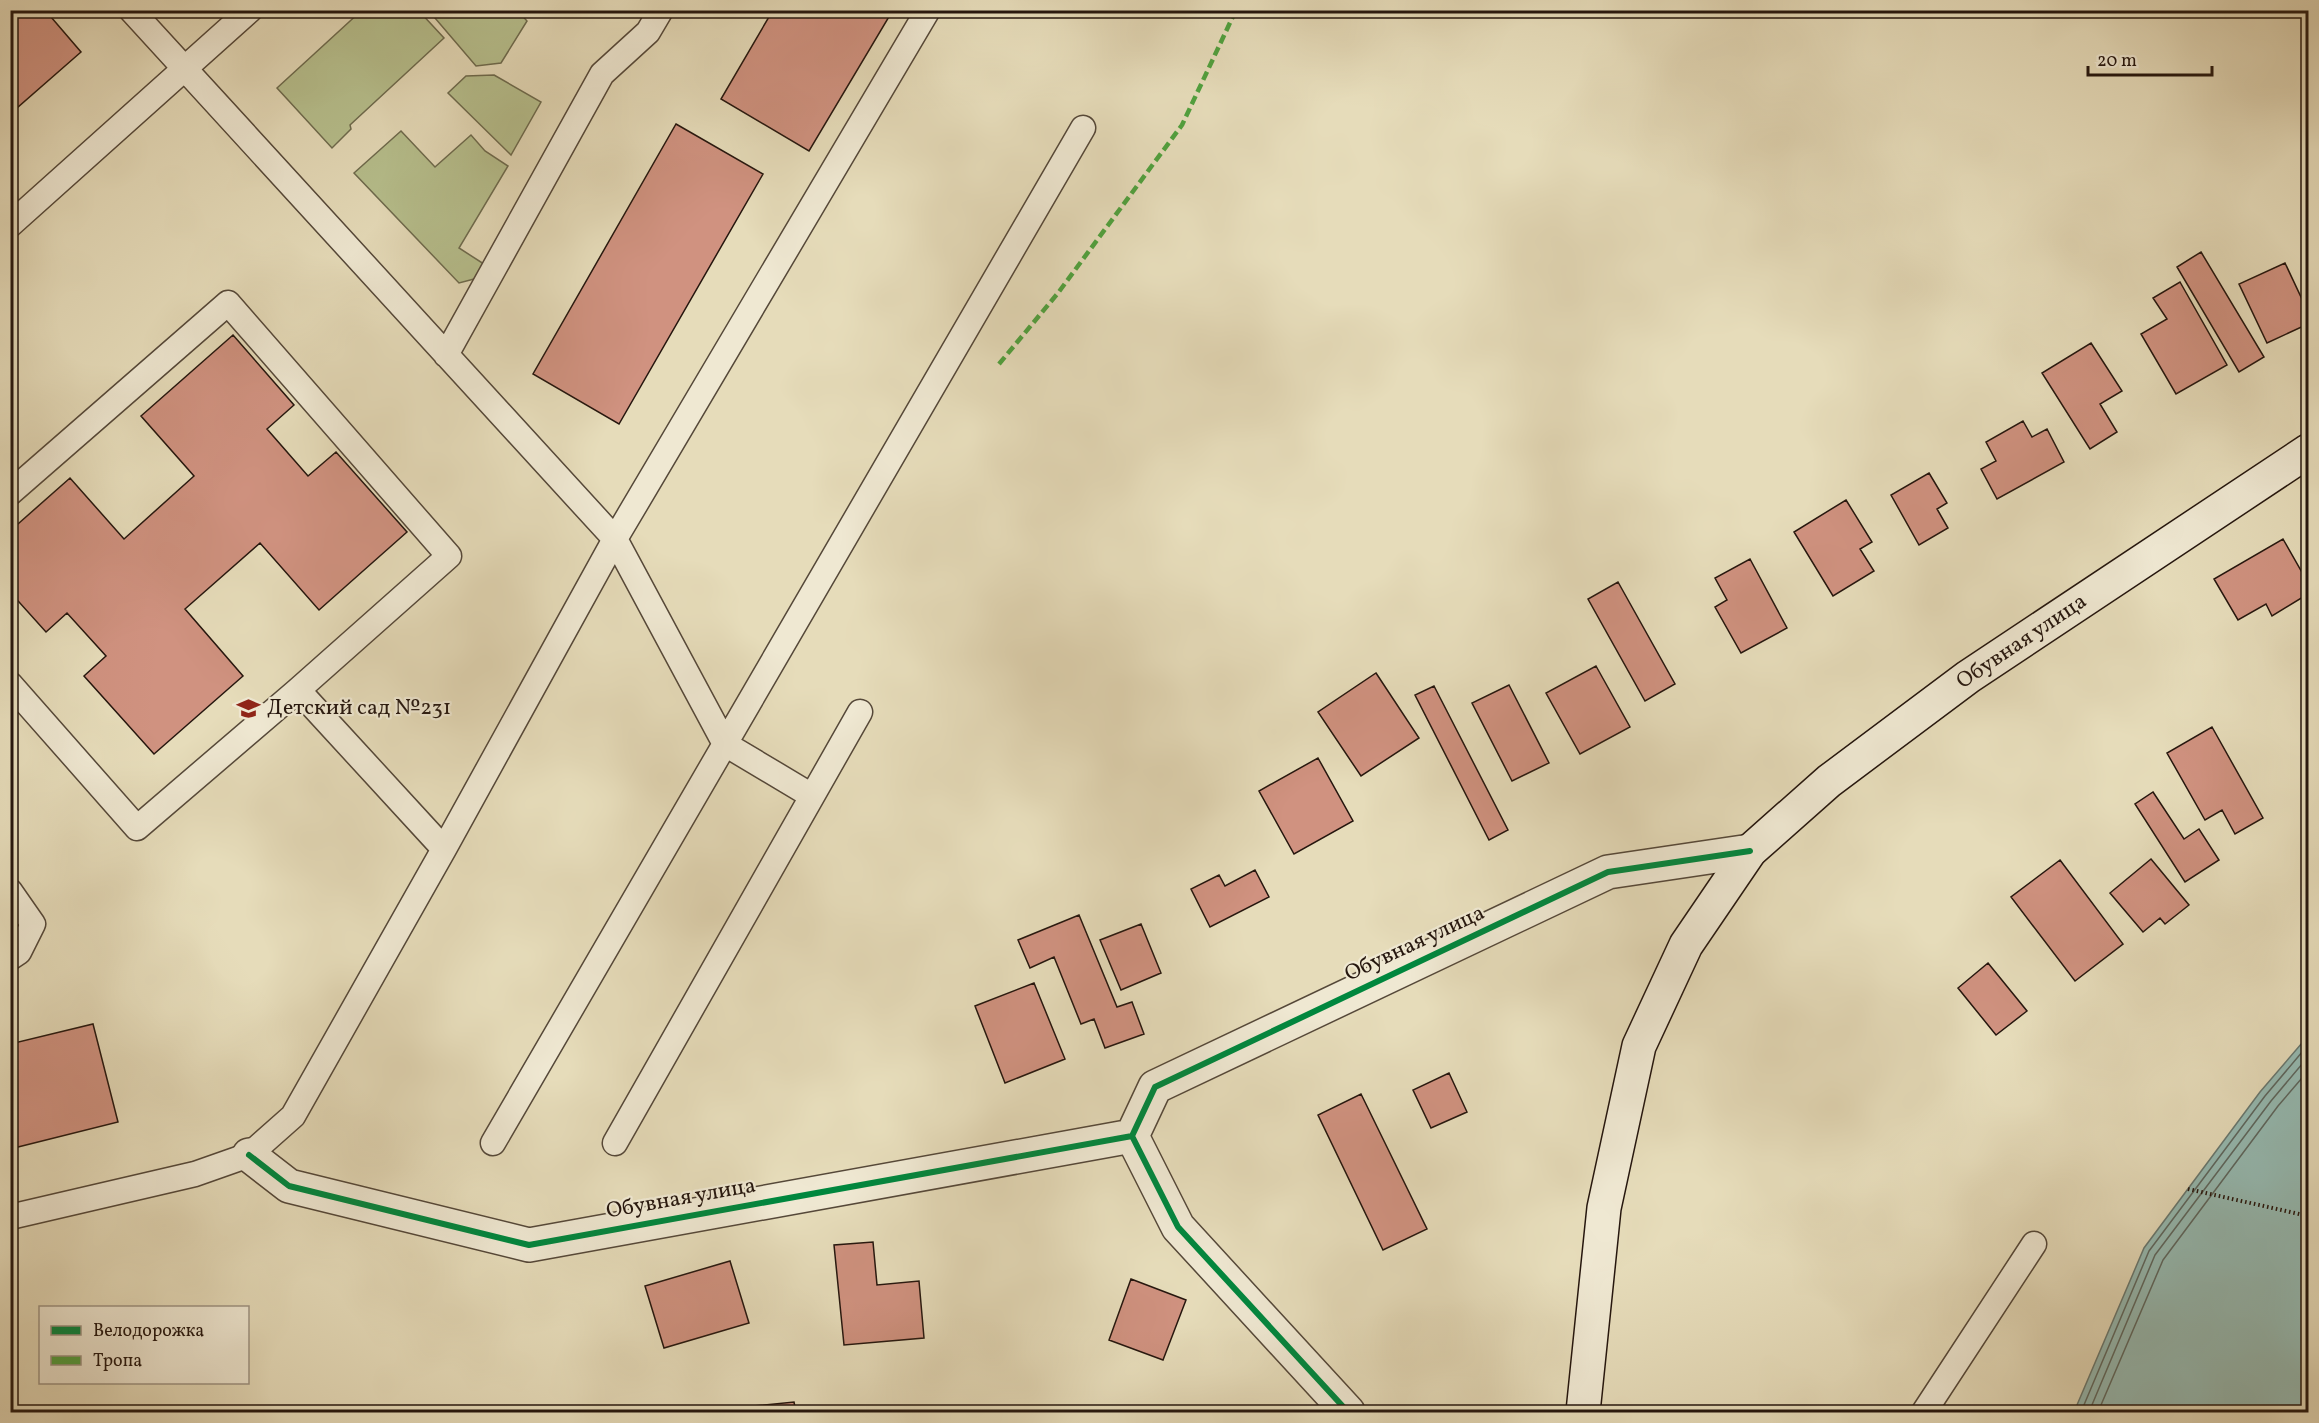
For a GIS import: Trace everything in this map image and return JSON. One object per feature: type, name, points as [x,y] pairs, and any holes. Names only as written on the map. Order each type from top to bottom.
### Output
[{"type":"street","name":"Обувная улица","points":[[1583,1413],[1604,1208],[1639,1046],[1686,945],[1750,851],[1828,781],[1968,677],[2308,451]]},
{"type":"street","name":"Обувная улица","points":[[249,1155],[289,1186],[529,1245],[1132,1136],[1155,1087],[1608,873],[1750,851]]},
{"type":"street","points":[[1132,1136],[1178,1227],[1348,1413]]},
{"type":"lane","points":[[131,10],[615,539],[725,744],[812,796]]},
{"type":"lane","points":[[10,225],[250,10]]},
{"type":"lane","points":[[446,355],[602,74],[648,32],[661,10]]},
{"type":"lane","points":[[10,1217],[195,1174],[249,1155],[293,1116],[615,539],[928,10]]},
{"type":"lane","points":[[493,1143],[1083,128]]},
{"type":"lane","points":[[10,493],[228,303],[449,556],[137,828],[10,684]]},
{"type":"lane","points":[[298,690],[444,849]]},
{"type":"lane","points":[[615,1143],[860,712]]},
{"type":"lane","points":[[10,891],[33,924],[19,952],[10,958]]},
{"type":"lane","points":[[1924,1413],[2034,1244]]},
{"type":"path","points":[[2188,1189],[2308,1216]]},
{"type":"green space","points":[[361,11],[419,11],[444,38],[350,125],[351,129],[332,148],[277,88]]},
{"type":"green space","points":[[429,11],[518,11],[527,21],[501,63],[476,66]]},
{"type":"green space","points":[[494,75],[541,102],[511,155],[448,93],[466,76]]},
{"type":"green space","points":[[401,131],[435,167],[471,135],[485,151],[508,166],[459,248],[487,266],[474,279],[459,283],[354,173]]},
{"type":"water","points":[[2308,1036],[2308,1412],[2074,1412],[2144,1248],[2260,1092]]},
{"type":"building","points":[[10,10],[45,10],[81,52],[10,114]]},
{"type":"building","points":[[773,10],[893,10],[809,151],[721,99]]},
{"type":"building","points":[[676,124],[763,174],[619,424],[533,374]]},
{"type":"building","points":[[2201,252],[2264,357],[2239,372],[2177,267]]},
{"type":"building","points":[[2285,263],[2308,312],[2308,324],[2267,343],[2239,284]]},
{"type":"building","points":[[2180,282],[2227,365],[2176,394],[2141,334],[2167,319],[2153,298]]},
{"type":"building","points":[[233,335],[294,405],[267,429],[308,476],[336,452],[407,532],[319,610],[260,543],[185,609],[243,676],[154,754],[84,676],[106,656],[67,613],[46,632],[10,592],[10,531],[70,478],[124,539],[194,476],[141,416]]},
{"type":"building","points":[[2091,343],[2122,391],[2100,404],[2117,432],[2090,449],[2042,373]]},
{"type":"building","points":[[2023,421],[2032,437],[2047,429],[2064,462],[1997,499],[1981,469],[1996,461],[1986,442]]},
{"type":"building","points":[[1929,473],[1947,503],[1937,509],[1948,528],[1919,545],[1891,495]]},
{"type":"building","points":[[1846,500],[1872,542],[1860,549],[1874,571],[1833,596],[1794,532]]},
{"type":"building","points":[[2283,539],[2308,583],[2308,594],[2272,616],[2266,604],[2238,620],[2214,579]]},
{"type":"building","points":[[1750,559],[1787,628],[1741,653],[1715,607],[1727,600],[1715,578]]},
{"type":"building","points":[[1618,582],[1675,684],[1645,701],[1588,599]]},
{"type":"building","points":[[1596,666],[1630,727],[1580,754],[1546,693]]},
{"type":"building","points":[[1376,673],[1419,738],[1361,776],[1318,712]]},
{"type":"building","points":[[1509,685],[1549,763],[1512,781],[1472,703]]},
{"type":"building","points":[[1434,686],[1508,830],[1489,840],[1415,695]]},
{"type":"building","points":[[2212,727],[2263,818],[2235,834],[2222,810],[2205,820],[2167,753]]},
{"type":"building","points":[[1318,758],[1353,821],[1294,854],[1259,791]]},
{"type":"building","points":[[2153,792],[2184,839],[2199,829],[2219,860],[2185,882],[2135,804]]},
{"type":"building","points":[[2151,859],[2189,905],[2165,924],[2160,918],[2143,932],[2110,893]]},
{"type":"building","points":[[2060,860],[2123,944],[2075,981],[2011,897]]},
{"type":"building","points":[[1255,870],[1269,897],[1210,927],[1191,889],[1219,875],[1225,886]]},
{"type":"building","points":[[1079,915],[1117,1007],[1132,1002],[1144,1034],[1105,1048],[1094,1019],[1081,1024],[1054,957],[1030,968],[1018,940]]},
{"type":"building","points":[[1141,924],[1161,973],[1121,990],[1100,940]]},
{"type":"building","points":[[1988,963],[2027,1011],[1996,1035],[1958,988]]},
{"type":"building","points":[[1034,983],[1065,1059],[1005,1083],[975,1006]]},
{"type":"building","points":[[93,1024],[118,1122],[10,1149],[10,1044]]},
{"type":"building","points":[[1449,1073],[1467,1112],[1431,1128],[1413,1090]]},
{"type":"building","points":[[1361,1094],[1427,1229],[1383,1250],[1318,1115]]},
{"type":"building","points":[[873,1242],[877,1285],[919,1281],[924,1338],[844,1345],[834,1245]]},
{"type":"building","points":[[730,1261],[749,1323],[664,1348],[645,1286]]},
{"type":"building","points":[[1131,1279],[1186,1300],[1163,1360],[1109,1340]]},
{"type":"building","points":[[794,1402],[796,1412],[754,1412],[754,1406]]},
{"type":"marked path","points":[[999,364],[1058,293],[1182,125],[1236,10]]},
{"type":"cycle path","points":[[1348,1412],[1178,1227],[1132,1136],[1155,1087],[1608,872],[1750,851]]},
{"type":"cycle path","points":[[249,1155],[289,1186],[529,1245],[1132,1136]]},
{"type":"place","name":"Детский сад №231","points":[[249,708]]}]
